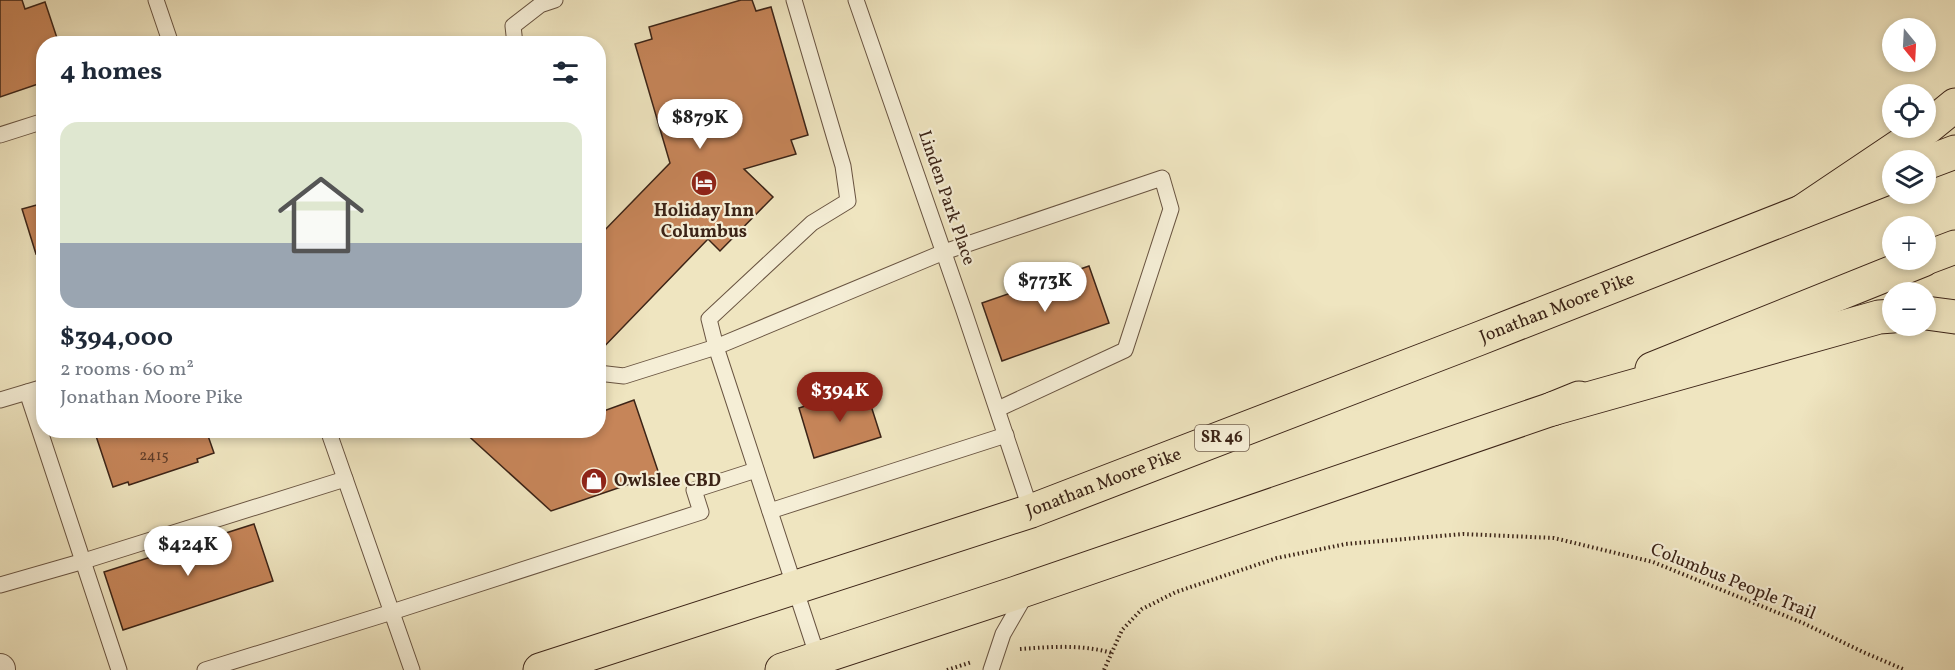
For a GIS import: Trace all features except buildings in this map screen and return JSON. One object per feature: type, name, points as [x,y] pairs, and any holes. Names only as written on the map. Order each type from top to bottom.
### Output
[{"type":"highway","points":[[1803,211],[1928,127],[1955,105]]},
{"type":"highway","points":[[1936,159],[1955,152]]},
{"type":"highway","name":"Jonathan Moore Pike","points":[[540,670],[1031,511],[1882,180]]},
{"type":"highway","points":[[1936,254],[1955,247]]},
{"type":"highway","points":[[782,670],[1030,588],[1552,409],[1897,270]]},
{"type":"highway","points":[[1936,314],[1955,317]]},
{"type":"highway","points":[[1552,409],[1882,317]]},
{"type":"lane","points":[[156,0],[168,36]]},
{"type":"lane","points":[[514,36],[513,26],[540,5],[555,0]]},
{"type":"lane","points":[[794,0],[843,166],[848,201],[812,223],[709,319],[716,347],[818,658]]},
{"type":"lane","name":"Linden Park Place","points":[[855,0],[944,252],[1031,511]]},
{"type":"lane","points":[[0,135],[36,124]]},
{"type":"lane","points":[[606,374],[624,376],[716,347],[944,252],[1162,178],[1171,209],[1125,350],[998,409]]},
{"type":"lane","points":[[0,400],[36,389]]},
{"type":"lane","points":[[27,392],[36,419]]},
{"type":"lane","points":[[770,511],[1006,435]]},
{"type":"lane","points":[[43,438],[119,670]]},
{"type":"lane","points":[[331,438],[412,670]]},
{"type":"lane","points":[[205,670],[701,512],[694,490],[756,470]]},
{"type":"lane","points":[[0,585],[345,479]]},
{"type":"lane","points":[[993,663],[1003,634],[1030,588]]},
{"type":"path","name":"Columbus People Trail","points":[[1104,670],[1122,630],[1142,609],[1176,592],[1277,558],[1346,544],[1463,534],[1554,538],[1653,562],[1803,623],[1905,670]]},
{"type":"path","points":[[947,670],[993,663],[1020,649],[1069,646],[1112,653]]},
{"type":"place","name":"Holiday Inn Columbus","points":[[704,183]]},
{"type":"place","name":"Owlslee CBD","points":[[594,481]]}]
